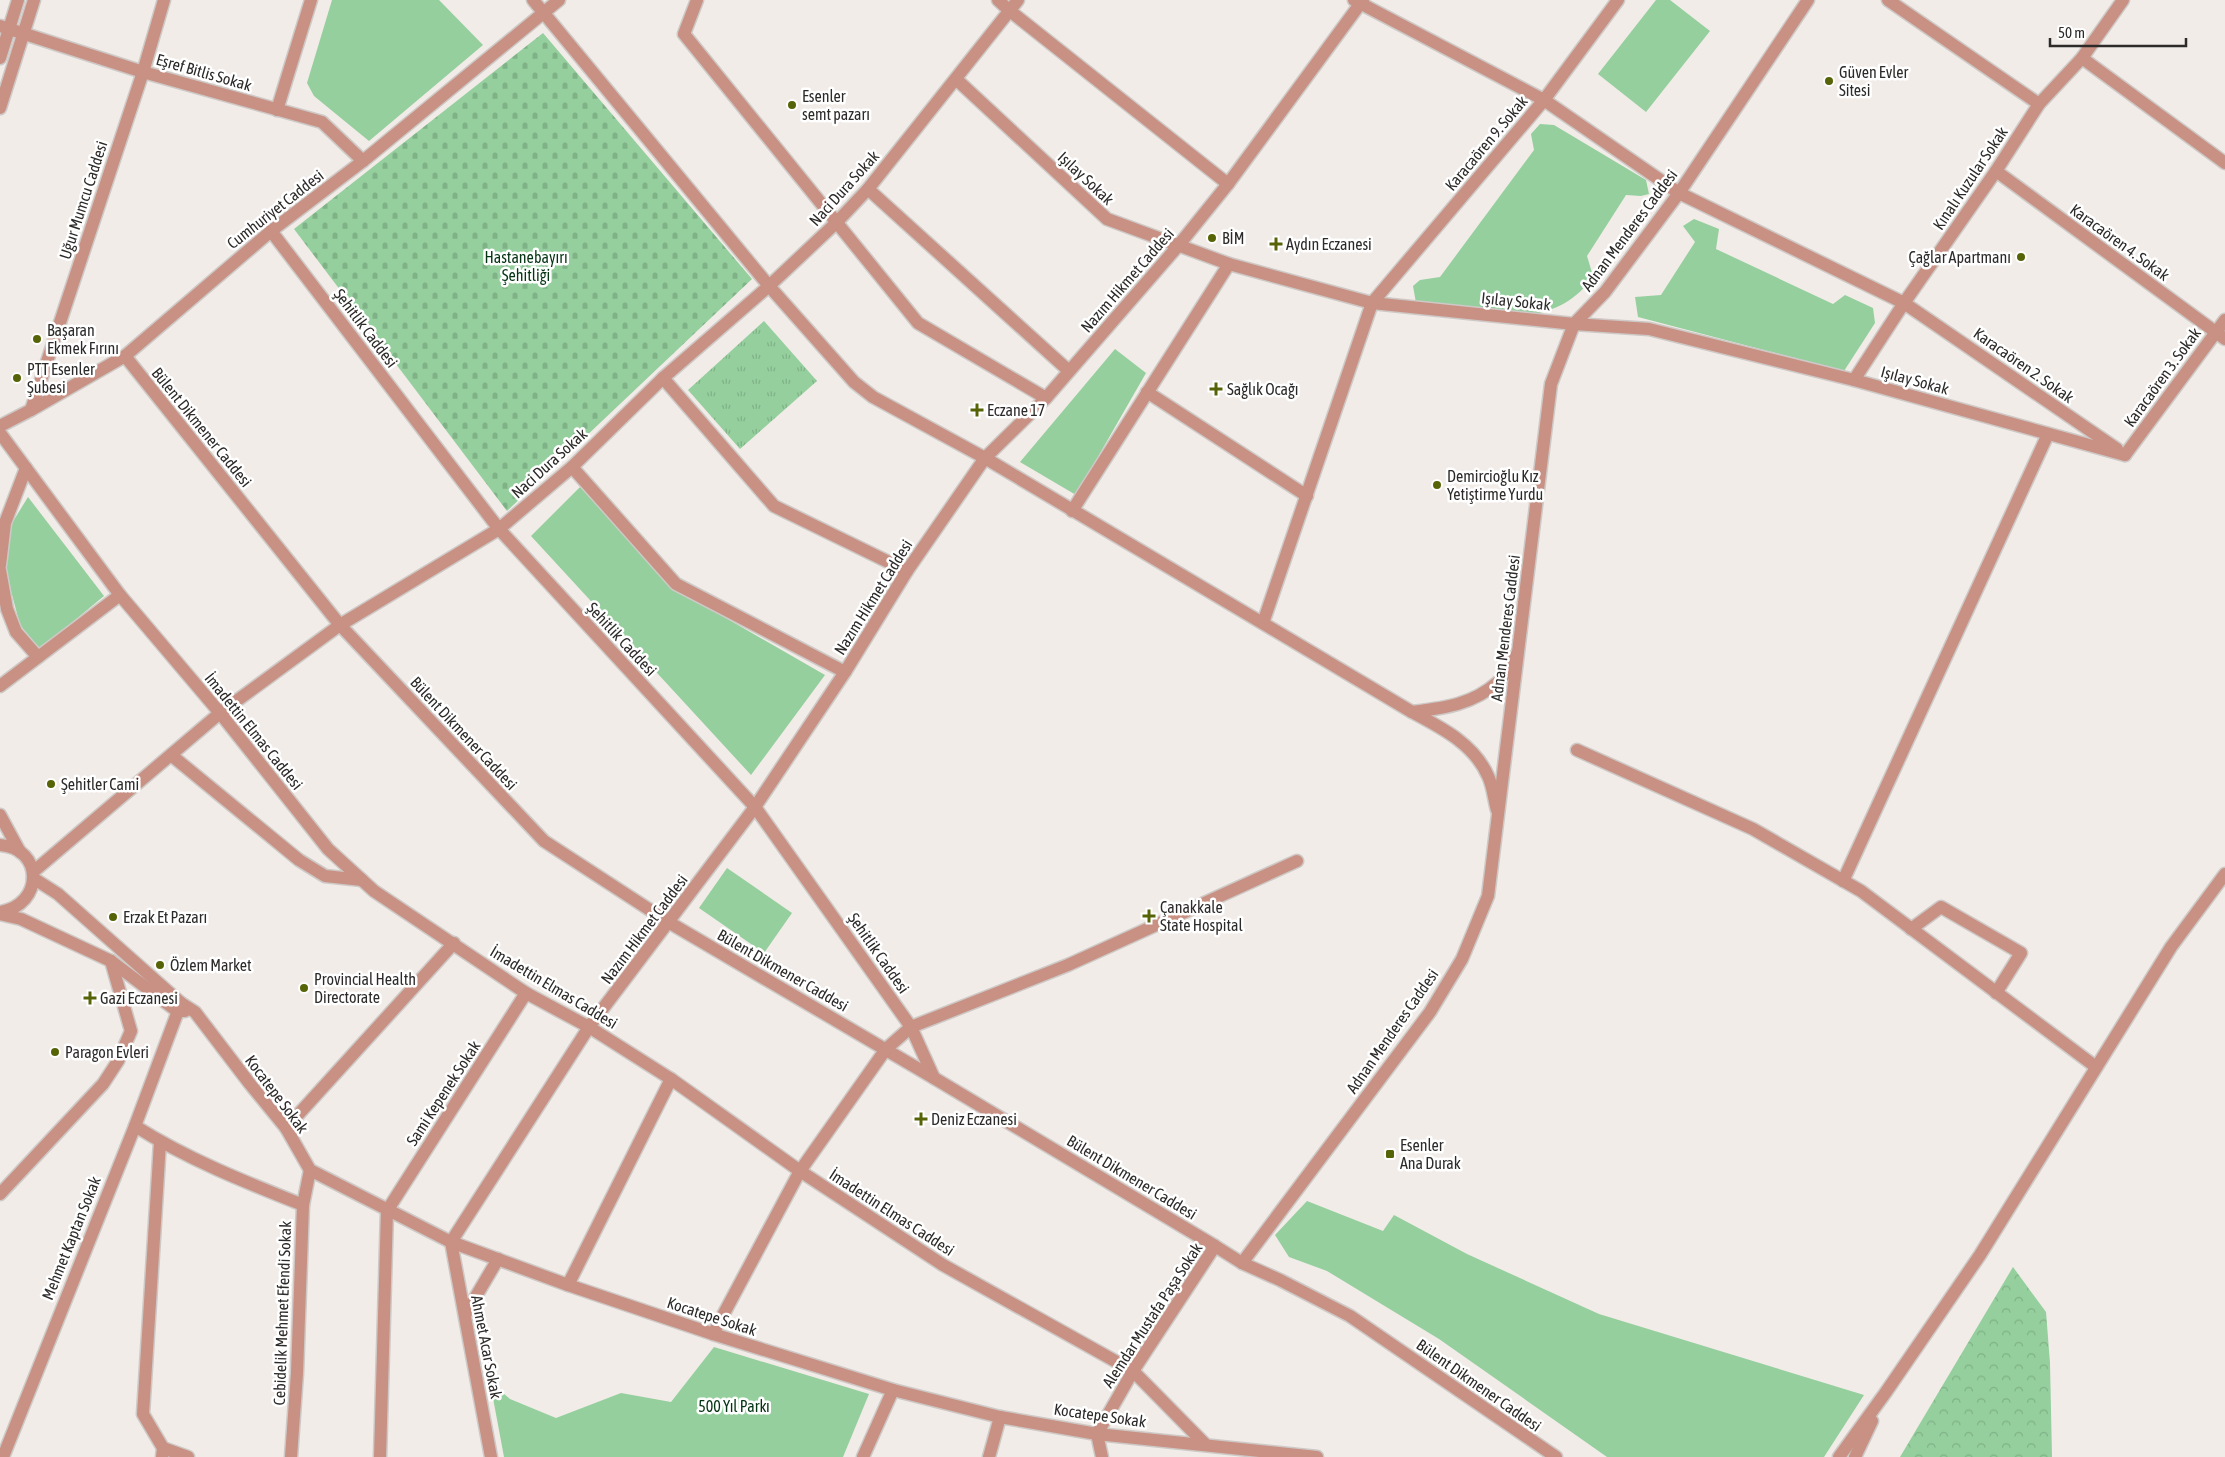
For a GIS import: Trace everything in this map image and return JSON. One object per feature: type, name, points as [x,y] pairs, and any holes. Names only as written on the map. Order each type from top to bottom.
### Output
[{"type":"street","points":[[0,58],[5,28],[18,0]]},
{"type":"street","points":[[0,108],[34,0]]},
{"type":"street","name":"Uğur Mumcu Caddesi","points":[[31,410],[143,72],[164,0]]},
{"type":"street","points":[[277,110],[311,0]]},
{"type":"street","points":[[533,0],[769,286],[854,382],[873,397],[985,458],[1412,712],[1443,728],[1471,749],[1488,776],[1499,819]]},
{"type":"street","name":"Cumhuriyet Caddesi","points":[[0,426],[125,356],[271,231],[363,161],[559,0]]},
{"type":"street","points":[[697,0],[684,34],[918,323],[1046,398]]},
{"type":"street","points":[[998,0],[1228,184]]},
{"type":"street","name":"Naci Dura Sokak","points":[[33,875],[220,713],[340,625],[499,529],[572,467],[663,378],[769,286],[836,223],[868,189],[1018,0]]},
{"type":"street","name":"Karacaören 9. Sokak","points":[[1372,303],[1544,100],[1618,0]]},
{"type":"street","name":"Adnan Menderes Caddesi","points":[[1242,1264],[1430,1012],[1462,959],[1488,896],[1499,819],[1551,384],[1574,324],[1605,292],[1679,193],[1808,0]]},
{"type":"street","points":[[1888,0],[2039,104]]},
{"type":"street","name":"Kınalı Kuzular Sokak","points":[[1854,380],[1904,303],[1996,171],[2039,104],[2082,58],[2123,0]]},
{"type":"street","name":"Karacaören 2. Sokak","points":[[1358,2],[1544,100],[1679,193],[1904,303],[2126,455]]},
{"type":"street","name":"Nazım Hikmet Caddesi","points":[[452,1242],[589,1027],[670,923],[756,807],[845,672],[908,571],[985,458],[1046,398],[1178,246],[1228,184],[1358,2]]},
{"type":"street","name":"Eşref Bitlis Sokak","points":[[5,28],[143,72],[322,122],[363,161]]},
{"type":"street","points":[[2082,58],[2225,163]]},
{"type":"street","name":"Işılay Sokak","points":[[956,79],[1107,219],[1229,264],[1372,303],[1574,324],[1649,329],[1854,380],[2126,455]]},
{"type":"street","name":"Karacaören 4. Sokak","points":[[1996,171],[2220,335]]},
{"type":"street","points":[[868,189],[1069,371]]},
{"type":"street","name":"Şehitlik Caddesi","points":[[271,231],[499,529],[756,807],[911,1026],[934,1078]]},
{"type":"street","points":[[1072,511],[1229,264]]},
{"type":"street","points":[[1263,624],[1372,303]]},
{"type":"street","name":"Karacaören 3. Sokak","points":[[2126,455],[2220,335],[2225,320]]},
{"type":"street","name":"Bülent Dikmener Caddesi","points":[[125,356],[340,625],[544,841],[670,923],[886,1049],[1216,1246],[1242,1264],[1280,1280],[1350,1316],[1556,1457]]},
{"type":"street","points":[[663,378],[774,506],[908,571]]},
{"type":"street","points":[[1147,392],[1307,496]]},
{"type":"street","name":"İmadettin Elmas Caddesi","points":[[0,433],[120,595],[220,713],[328,849],[362,880],[526,993],[589,1027],[671,1079],[800,1171],[942,1265],[1133,1371],[1205,1444]]},
{"type":"street","points":[[1843,880],[2048,434]]},
{"type":"street","points":[[572,467],[676,584],[845,672]]},
{"type":"street","points":[[0,566],[5,523],[26,468]]},
{"type":"street","points":[[0,570],[2,589],[16,632],[38,657]]},
{"type":"street","points":[[0,686],[120,595]]},
{"type":"street","points":[[1412,712],[1452,707],[1475,697],[1499,681],[1519,651]]},
{"type":"street","points":[[1577,750],[1753,829],[1843,880],[1861,891],[2096,1067]]},
{"type":"street","points":[[172,755],[299,860],[325,876],[362,880]]},
{"type":"street","points":[[0,815],[20,852]]},
{"type":"street","points":[[0,845],[12,847],[20,852],[26,858],[33,875],[32,887],[21,904],[0,913]]},
{"type":"street","points":[[712,1334],[800,1171],[886,1049],[911,1026],[1068,965],[1297,861]]},
{"type":"street","points":[[1839,1457],[1886,1392],[1980,1254],[2171,947],[2225,874]]},
{"type":"street","points":[[33,875],[58,894],[179,1007]]},
{"type":"street","points":[[1911,929],[1941,907],[2021,953],[1996,993]]},
{"type":"street","points":[[0,913],[21,919],[111,961],[179,1007]]},
{"type":"street","points":[[286,1128],[454,943]]},
{"type":"street","points":[[0,1194],[103,1084],[118,1061],[131,1031],[111,961]]},
{"type":"street","name":"Sami Kepenek Sokak","points":[[387,1211],[526,993]]},
{"type":"street","name":"Kocatepe Sokak","points":[[179,1007],[195,1012],[286,1128],[310,1170],[387,1211],[452,1242],[568,1285],[712,1334],[893,1390],[1000,1417],[1097,1434],[1317,1457]]},
{"type":"street","name":"Mehmet Kaptan Sokak","points":[[3,1457],[179,1007]]},
{"type":"street","points":[[568,1285],[671,1079]]},
{"type":"street","points":[[134,1126],[160,1142],[234,1177],[303,1204]]},
{"type":"street","points":[[160,1142],[143,1414],[163,1452],[188,1457]]},
{"type":"street","name":"Cebidelik Mehmet Efendi Sokak","points":[[291,1457],[298,1373],[303,1204],[310,1170]]},
{"type":"street","points":[[380,1457],[387,1211]]},
{"type":"street","name":"Ahmet Acar Sokak","points":[[452,1242],[491,1457]]},
{"type":"street","name":"Alemdar Mustafa Paşa Sokak","points":[[1097,1434],[1133,1371],[1216,1246]]},
{"type":"street","points":[[464,1316],[498,1259]]},
{"type":"street","points":[[863,1457],[893,1390]]},
{"type":"street","points":[[1856,1457],[1886,1392]]},
{"type":"street","points":[[989,1457],[1000,1417]]},
{"type":"street","points":[[1097,1434],[1102,1457]]},
{"type":"green space","points":[[332,0],[439,0],[483,45],[369,141],[314,96],[307,83]]},
{"type":"green space","points":[[1656,0],[1670,0],[1710,31],[1646,112],[1598,74]]},
{"type":"green space","name":"Hastanebayırı Şehitliği","points":[[543,33],[752,279],[507,511],[294,229]]},
{"type":"green space","points":[[1540,124],[1554,125],[1646,180],[1649,194],[1641,196],[1626,195],[1587,256],[1593,276],[1580,292],[1565,303],[1547,311],[1527,315],[1416,303],[1413,286],[1420,280],[1440,277],[1534,150],[1531,134]]},
{"type":"green space","points":[[1694,219],[1719,229],[1716,249],[1833,304],[1845,295],[1873,308],[1875,323],[1844,371],[1638,317],[1635,297],[1661,295],[1695,242],[1683,226]]},
{"type":"green space","points":[[764,321],[817,381],[740,449],[688,390]]},
{"type":"green space","points":[[1115,349],[1146,373],[1076,495],[1020,462]]},
{"type":"green space","points":[[580,487],[672,587],[825,675],[751,775],[531,536]]},
{"type":"green space","points":[[28,497],[104,596],[40,649],[20,625],[4,555],[12,523]]},
{"type":"green space","points":[[727,868],[792,913],[764,953],[699,908]]},
{"type":"green space","points":[[1307,1201],[1383,1231],[1394,1215],[1467,1254],[1599,1314],[1864,1395],[1824,1457],[1607,1457],[1439,1339],[1327,1271],[1289,1257],[1275,1235]]},
{"type":"green space","points":[[2013,1267],[2046,1312],[2050,1363],[2052,1457],[1900,1457]]},
{"type":"green space","name":"500 Yıl Parkı","points":[[714,1347],[869,1394],[843,1457],[504,1457],[490,1382],[510,1399],[556,1418],[621,1393],[671,1402]]},
{"type":"place","name":"Güven Evler Sitesi","points":[[1829,81]]},
{"type":"place","name":"Esenler semt pazarı","points":[[792,105]]},
{"type":"place","name":"BİM","points":[[1212,238]]},
{"type":"place","name":"Aydın Eczanesi","points":[[1276,244]]},
{"type":"place","name":"Çağlar Apartmanı","points":[[2021,257]]},
{"type":"place","name":"Başaran Ekmek Fırını","points":[[37,339]]},
{"type":"place","name":"PTT Esenler Şubesi","points":[[17,378]]},
{"type":"place","name":"Sağlık Ocağı","points":[[1216,389]]},
{"type":"place","name":"Eczane 17","points":[[977,410]]},
{"type":"place","name":"Demircioğlu Kız Yetiştirme Yurdu","points":[[1437,485]]},
{"type":"place","name":"Şehitler Cami","points":[[51,784]]},
{"type":"place","name":"Çanakkale State Hospital","points":[[1149,916]]},
{"type":"place","name":"Erzak Et Pazarı","points":[[113,917]]},
{"type":"place","name":"Özlem Market","points":[[160,965]]},
{"type":"place","name":"Provincial Health Directorate","points":[[304,988]]},
{"type":"place","name":"Gazi Eczanesi","points":[[90,998]]},
{"type":"place","name":"Paragon Evleri","points":[[55,1052]]},
{"type":"place","name":"Deniz Eczanesi","points":[[921,1119]]},
{"type":"place","name":"Esenler Ana Durak","points":[[1390,1154]]}]
